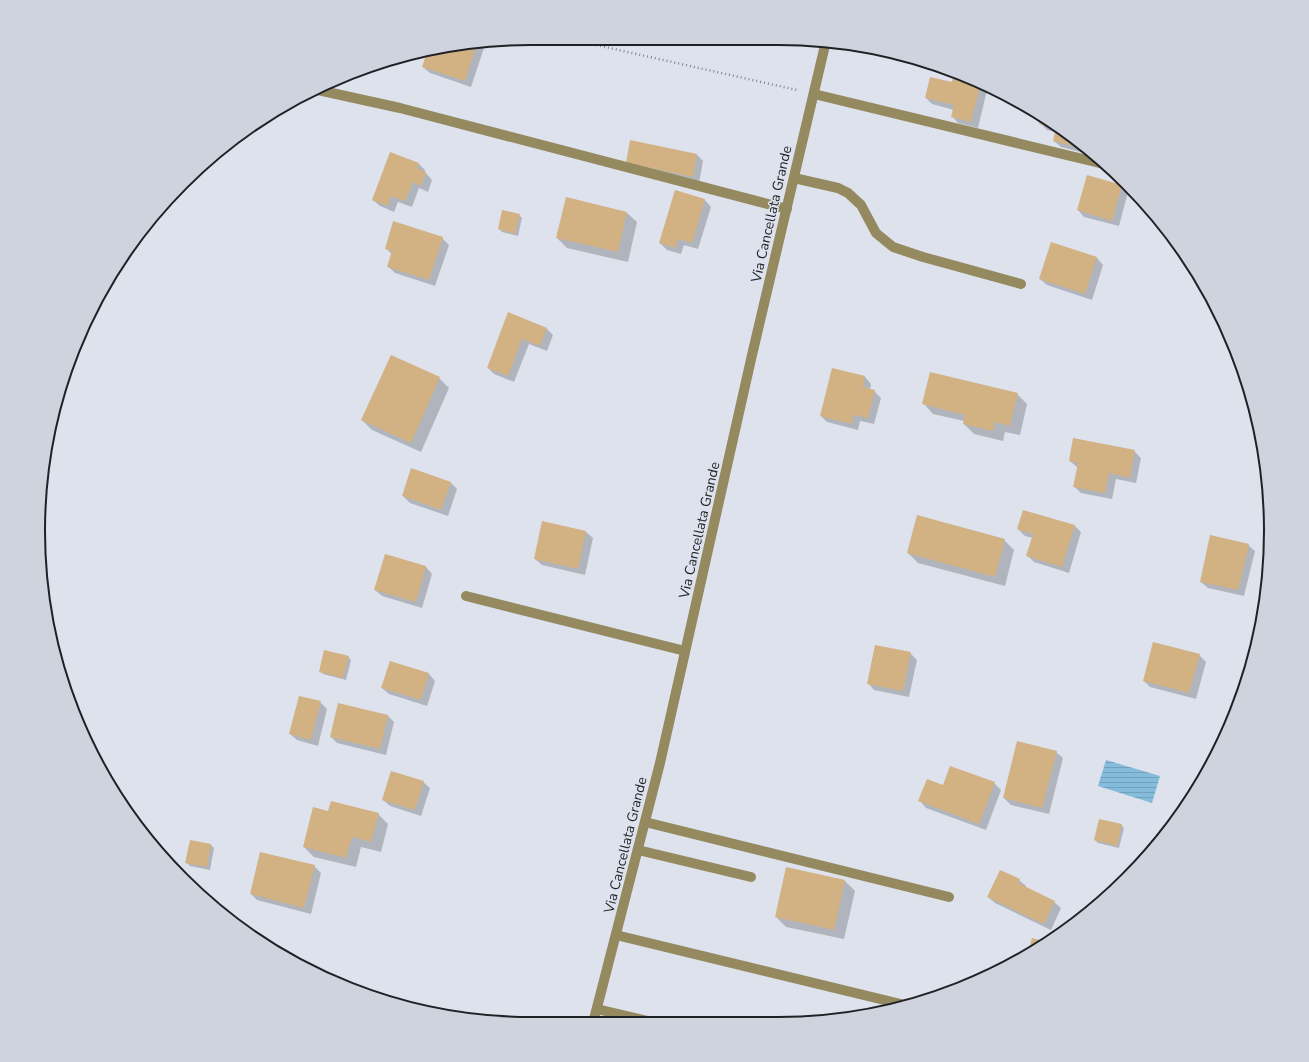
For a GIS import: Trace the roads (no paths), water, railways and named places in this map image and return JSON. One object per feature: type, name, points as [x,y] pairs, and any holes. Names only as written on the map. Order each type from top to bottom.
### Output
[{"type":"street","name":"Via Cancellata Grande","points":[[595,1017],[660,763],[825,47]]},
{"type":"street","points":[[324,91],[400,108],[787,210]]},
{"type":"street","points":[[814,94],[1093,161]]},
{"type":"street","points":[[794,178],[838,188],[848,193],[861,205],[876,233],[893,248],[916,256],[1021,284]]},
{"type":"street","points":[[466,596],[686,651]]},
{"type":"street","points":[[645,822],[949,897]]},
{"type":"street","points":[[638,850],[751,877]]},
{"type":"street","points":[[616,935],[894,1002]]},
{"type":"street","points":[[597,1009],[631,1017]]},
{"type":"water","points":[[1106,760],[1160,776],[1152,803],[1098,786]]}]
